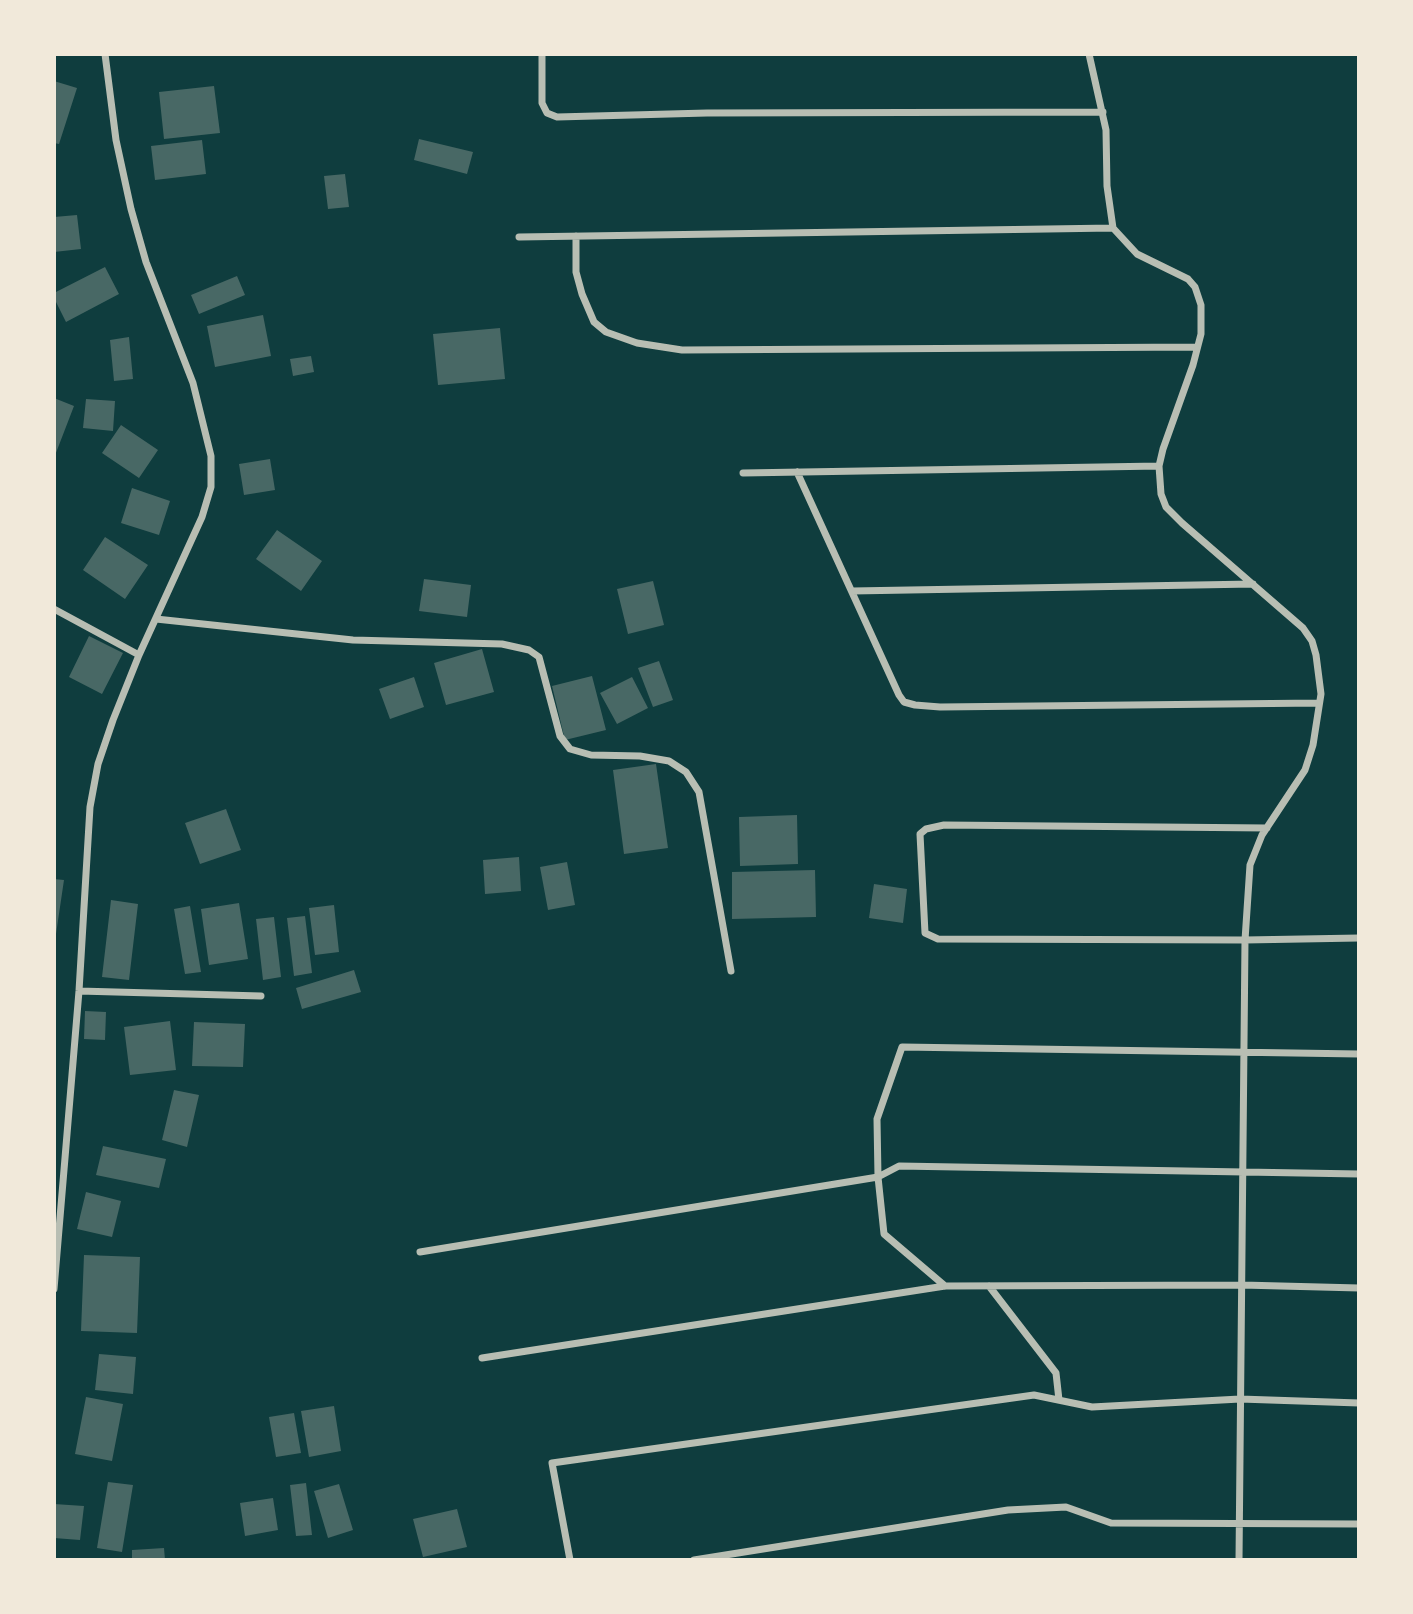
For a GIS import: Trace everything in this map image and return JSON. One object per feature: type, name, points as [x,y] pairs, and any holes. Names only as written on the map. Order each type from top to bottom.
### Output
[{"type":"street","points":[[54,1289],[58,1192],[79,991],[90,807],[98,764],[139,655],[202,517],[211,487],[211,456],[193,383],[146,262],[131,209],[116,140],[105,54]]},
{"type":"street","points":[[542,54],[542,103],[547,113],[557,117],[707,113],[1103,111]]},
{"type":"street","points":[[1089,54],[1107,130],[1107,186],[1113,228],[1137,254],[1188,279],[1195,287],[1200,305],[1201,334],[1198,347],[1159,466],[1161,495],[1166,506],[1303,628],[1316,655],[1321,694],[1313,745],[1305,770],[1267,828],[1250,865],[1245,940],[1239,1560]]},
{"type":"street","points":[[519,237],[1113,228]]},
{"type":"street","points":[[576,236],[576,272],[594,323],[607,332],[637,343],[682,350],[1198,347]]},
{"type":"street","points":[[743,473],[1159,466]]},
{"type":"street","points":[[797,472],[899,695],[905,702],[953,707],[1320,703]]},
{"type":"street","points":[[852,591],[1253,584]]},
{"type":"street","points":[[54,610],[139,655]]},
{"type":"street","points":[[156,619],[354,640],[502,643],[529,650],[538,657],[560,736],[570,749],[591,755],[640,756],[669,761],[686,772],[699,792],[731,971]]},
{"type":"street","points":[[1267,828],[944,825],[926,829],[920,834],[925,933],[938,939],[1245,940],[1359,937]]},
{"type":"street","points":[[79,991],[261,996]]},
{"type":"street","points":[[945,1286],[884,1234],[878,1177],[877,1119],[902,1047],[1359,1054]]},
{"type":"street","points":[[420,1252],[878,1177],[899,1166],[1359,1174]]},
{"type":"street","points":[[482,1358],[945,1286],[1242,1285],[1359,1288]]},
{"type":"street","points":[[989,1286],[1056,1373],[1059,1400]]},
{"type":"street","points":[[570,1560],[552,1463],[1034,1395],[1092,1406],[1240,1399],[1359,1403]]},
{"type":"street","points":[[694,1560],[1008,1510],[1066,1507],[1111,1523],[1359,1524]]},
{"type":"building","points":[[54,81],[77,88],[59,144],[54,143]]},
{"type":"building","points":[[214,86],[220,133],[164,139],[159,92]]},
{"type":"building","points":[[419,139],[473,152],[467,174],[414,160]]},
{"type":"building","points":[[202,140],[206,174],[155,180],[151,146]]},
{"type":"building","points":[[345,174],[349,207],[328,209],[324,176]]},
{"type":"building","points":[[77,215],[81,249],[54,252],[54,217]]},
{"type":"building","points":[[105,267],[119,294],[66,322],[54,293]]},
{"type":"building","points":[[237,276],[245,295],[199,314],[191,295]]},
{"type":"building","points":[[263,315],[271,356],[215,367],[207,326]]},
{"type":"building","points":[[500,328],[505,379],[438,385],[433,334]]},
{"type":"building","points":[[129,337],[133,379],[114,381],[110,340]]},
{"type":"building","points":[[311,356],[314,372],[293,376],[290,359]]},
{"type":"building","points":[[54,398],[74,406],[54,458]]},
{"type":"building","points":[[86,399],[115,401],[113,431],[83,428]]},
{"type":"building","points":[[121,425],[158,450],[139,478],[102,453]]},
{"type":"building","points":[[270,459],[275,490],[244,495],[239,464]]},
{"type":"building","points":[[132,488],[170,501],[159,535],[121,523]]},
{"type":"building","points":[[277,530],[322,561],[301,591],[256,559]]},
{"type":"building","points":[[105,537],[148,565],[125,599],[83,570]]},
{"type":"building","points":[[424,579],[471,585],[467,617],[419,611]]},
{"type":"building","points":[[653,581],[664,625],[628,634],[617,589]]},
{"type":"building","points":[[89,636],[123,653],[102,694],[69,677]]},
{"type":"building","points":[[482,649],[494,692],[446,705],[434,663]]},
{"type":"building","points":[[659,661],[673,700],[653,707],[638,668]]},
{"type":"building","points":[[592,676],[606,730],[565,740],[552,686]]},
{"type":"building","points":[[414,677],[424,707],[390,719],[379,689]]},
{"type":"building","points":[[632,677],[648,708],[617,724],[600,693]]},
{"type":"building","points":[[656,764],[668,848],[624,854],[613,770]]},
{"type":"building","points":[[226,809],[241,850],[200,864],[185,823]]},
{"type":"building","points":[[797,815],[798,864],[740,866],[739,817]]},
{"type":"building","points":[[519,857],[521,891],[485,894],[483,860]]},
{"type":"building","points":[[567,862],[575,905],[548,910],[540,867]]},
{"type":"building","points":[[815,870],[816,917],[732,919],[732,872]]},
{"type":"building","points":[[54,879],[64,880],[56,934],[54,934]]},
{"type":"building","points":[[874,884],[907,889],[903,923],[869,918]]},
{"type":"building","points":[[111,900],[138,904],[129,980],[102,977]]},
{"type":"building","points":[[239,903],[248,959],[209,965],[201,909]]},
{"type":"building","points":[[334,905],[339,952],[315,955],[309,908]]},
{"type":"building","points":[[190,906],[201,972],[185,974],[174,909]]},
{"type":"building","points":[[305,916],[312,973],[294,976],[287,918]]},
{"type":"building","points":[[274,917],[281,977],[263,980],[256,919]]},
{"type":"building","points":[[354,970],[361,992],[302,1009],[296,988]]},
{"type":"building","points":[[85,1011],[106,1012],[105,1040],[84,1039]]},
{"type":"building","points":[[170,1021],[176,1070],[130,1075],[124,1027]]},
{"type":"building","points":[[194,1022],[245,1024],[243,1067],[192,1066]]},
{"type":"building","points":[[174,1090],[199,1095],[187,1147],[162,1140]]},
{"type":"building","points":[[103,1146],[166,1159],[159,1188],[96,1175]]},
{"type":"building","points":[[86,1192],[121,1201],[112,1237],[77,1229]]},
{"type":"building","points":[[84,1255],[140,1257],[137,1333],[81,1331]]},
{"type":"building","points":[[99,1354],[136,1357],[133,1394],[95,1390]]},
{"type":"building","points":[[86,1397],[123,1404],[112,1461],[75,1454]]},
{"type":"building","points":[[334,1406],[341,1451],[309,1457],[301,1411]]},
{"type":"building","points":[[294,1413],[301,1453],[276,1457],[269,1417]]},
{"type":"building","points":[[108,1482],[133,1485],[122,1552],[97,1548]]},
{"type":"building","points":[[306,1483],[312,1535],[296,1536],[290,1485]]},
{"type":"building","points":[[339,1484],[353,1530],[328,1538],[314,1491]]},
{"type":"building","points":[[273,1498],[278,1530],[245,1536],[240,1503]]},
{"type":"building","points":[[54,1504],[84,1506],[80,1540],[54,1538]]},
{"type":"building","points":[[457,1509],[467,1547],[423,1557],[413,1519]]},
{"type":"building","points":[[164,1548],[165,1560],[132,1560],[132,1550]]}]
